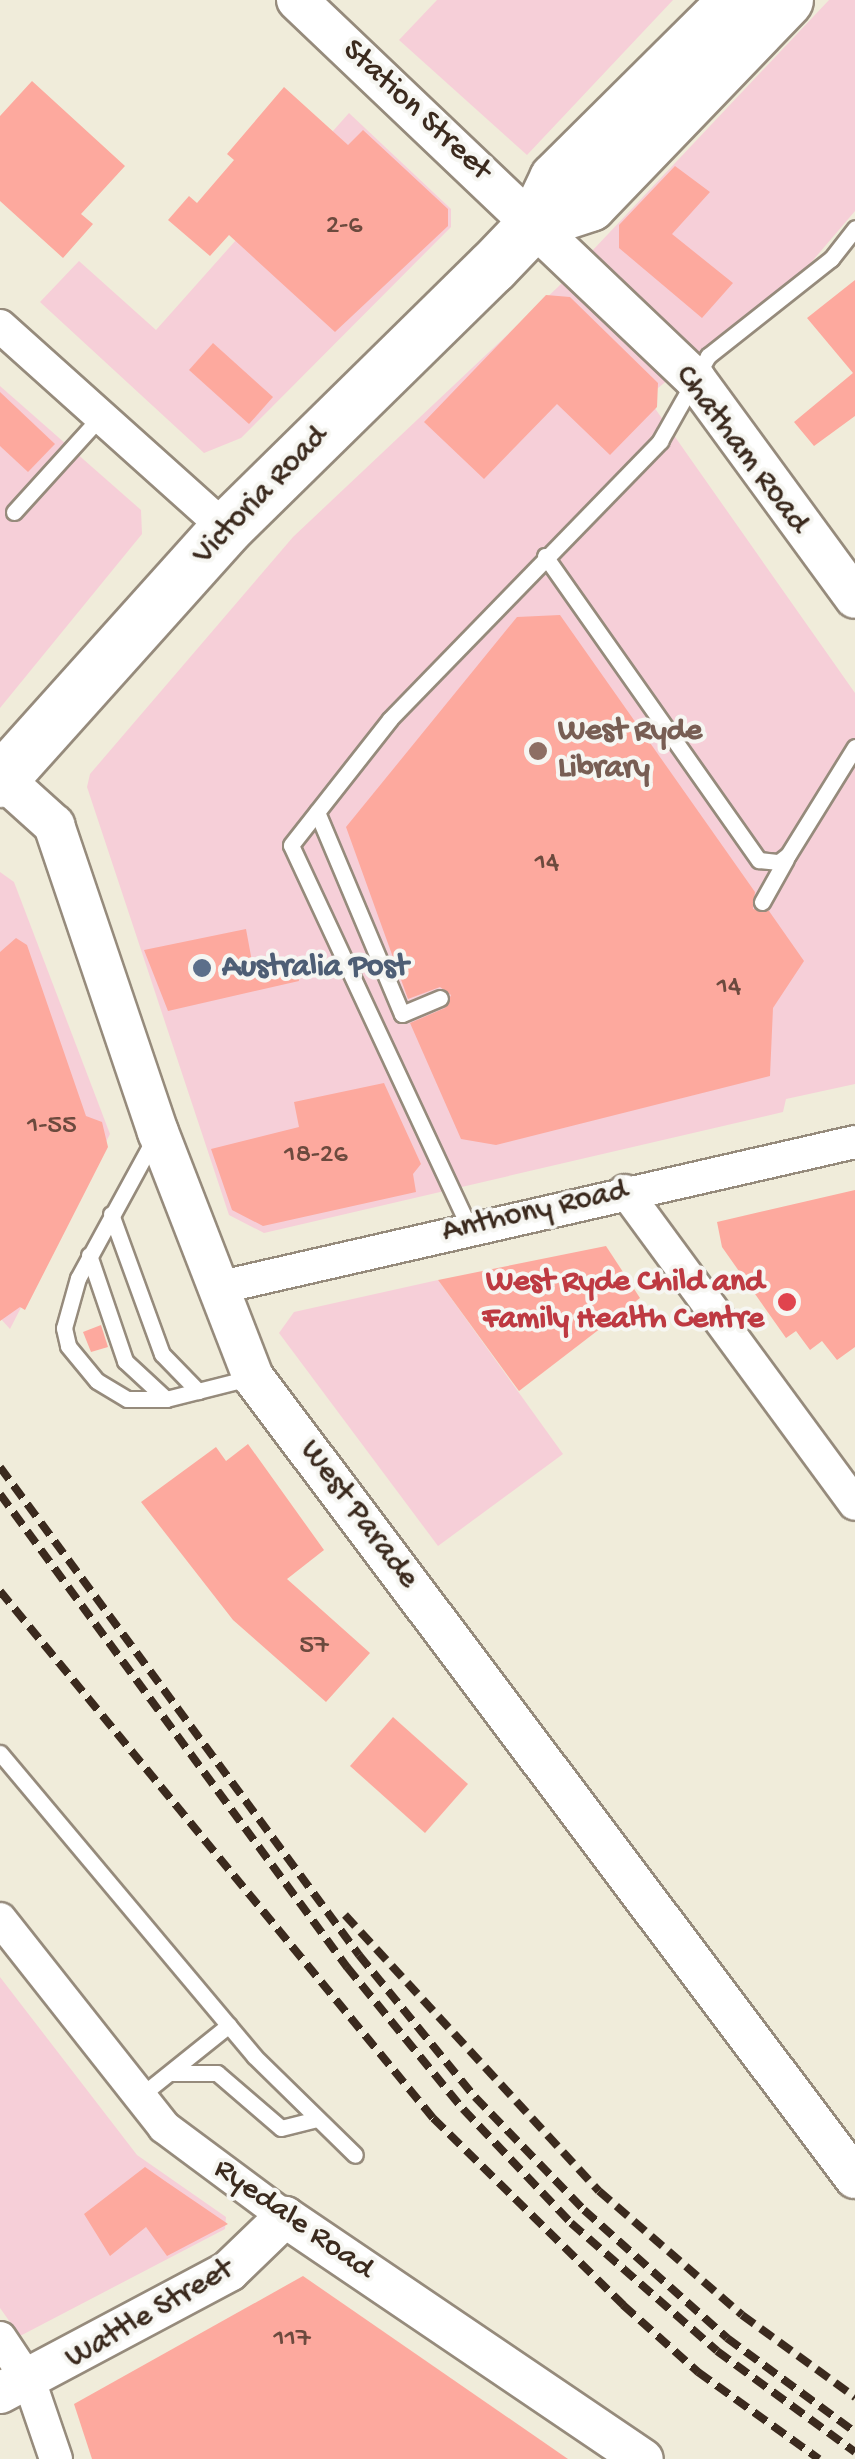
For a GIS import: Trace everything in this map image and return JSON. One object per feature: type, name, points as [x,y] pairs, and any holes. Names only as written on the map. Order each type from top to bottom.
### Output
[{"type":"highway","name":"Victoria Road","points":[[1,780],[226,529],[534,223],[556,179],[736,0]]},
{"type":"highway","name":"Victoria Road","points":[[534,223],[590,205],[787,0]]},
{"type":"street","name":"Station Street","points":[[296,0],[534,223]]},
{"type":"street","name":"Chatham Road","points":[[534,223],[695,380],[855,598]]},
{"type":"street","points":[[0,326],[226,529]]},
{"type":"street","name":"West Parade","points":[[1,780],[54,825],[158,1132],[253,1377],[855,2178]]},
{"type":"street","name":"Anthony Road","points":[[216,1288],[625,1191],[855,1142]]},
{"type":"street","points":[[625,1191],[855,1504]]},
{"type":"street","name":"Ryedale Road","points":[[0,1919],[139,2097],[187,2148],[643,2459]]},
{"type":"street","name":"Wattle Street","points":[[15,2388],[229,2271],[285,2217]]},
{"type":"street","points":[[0,2338],[15,2388],[56,2459]]},
{"type":"lane","points":[[469,1227],[291,845],[390,719],[660,441],[708,356],[831,259],[855,228]]},
{"type":"lane","points":[[14,512],[101,416]]},
{"type":"lane","points":[[545,556],[750,852],[768,864],[788,855]]},
{"type":"lane","points":[[762,902],[855,747]]},
{"type":"lane","points":[[317,812],[402,1014],[440,998]]},
{"type":"lane","points":[[158,1132],[89,1255],[68,1305],[68,1346],[112,1392],[146,1402],[253,1377]]},
{"type":"lane","points":[[110,1214],[162,1354],[198,1392]]},
{"type":"lane","points":[[89,1255],[125,1361],[166,1399]]},
{"type":"lane","points":[[0,1753],[229,2025],[314,2120],[356,2155]]},
{"type":"lane","points":[[139,2097],[229,2025]]},
{"type":"lane","points":[[171,2072],[217,2073],[280,2128],[314,2120]]},
{"type":"shaded area","points":[[437,0],[673,0],[527,155],[399,40]]},
{"type":"shaded area","points":[[829,0],[855,0],[855,211],[809,265],[647,397],[855,693],[855,1084],[786,1099],[783,1112],[264,1233],[229,1215],[87,787],[90,774],[293,537],[559,286]]},
{"type":"shaded area","points":[[349,113],[451,209],[451,227],[241,438],[204,453],[40,302],[79,261],[156,330]]},
{"type":"shaded area","points":[[0,386],[141,510],[142,534],[0,708]]},
{"type":"shaded area","points":[[0,872],[14,882],[110,1134],[10,1329],[0,1318]]},
{"type":"shaded area","points":[[438,1280],[563,1454],[438,1546],[279,1333],[294,1312]]},
{"type":"shaded area","points":[[0,1977],[137,2155],[226,2217],[225,2229],[20,2336],[0,2308]]},
{"type":"building","points":[[32,81],[125,166],[81,214],[93,224],[63,258],[0,201],[0,116]]},
{"type":"building","points":[[284,87],[348,145],[363,130],[448,209],[448,226],[335,332],[229,235],[210,256],[168,220],[189,196],[197,203],[234,160],[227,154]]},
{"type":"building","points":[[675,166],[710,192],[672,234],[733,283],[702,318],[619,248],[619,225]]},
{"type":"building","points":[[855,280],[855,416],[814,446],[794,422],[853,373],[807,318]]},
{"type":"building","points":[[546,295],[570,297],[658,383],[657,407],[610,455],[557,404],[484,479],[424,422]]},
{"type":"building","points":[[213,343],[273,397],[249,424],[189,370]]},
{"type":"building","points":[[0,392],[55,444],[28,472],[0,446]]},
{"type":"building","points":[[560,615],[755,892],[753,909],[769,911],[804,961],[773,1008],[770,1076],[496,1145],[461,1139],[410,1023],[445,1008],[451,995],[440,987],[408,999],[346,827],[517,617]]},
{"type":"building","name":"Australia Post","points":[[246,929],[253,967],[296,959],[299,981],[168,1011],[144,950]]},
{"type":"building","points":[[16,938],[27,945],[86,1116],[102,1122],[108,1147],[25,1310],[20,1307],[0,1321],[0,952]]},
{"type":"building","points":[[384,1083],[421,1164],[413,1174],[416,1192],[263,1226],[232,1210],[211,1149],[299,1127],[294,1102]]},
{"type":"building","points":[[855,1190],[855,1347],[837,1360],[822,1341],[810,1350],[796,1331],[786,1338],[722,1247],[717,1222]]},
{"type":"building","points":[[606,1246],[640,1298],[519,1391],[438,1280]]},
{"type":"building","points":[[101,1325],[108,1347],[91,1352],[83,1332]]},
{"type":"building","points":[[248,1444],[324,1550],[287,1579],[370,1653],[326,1702],[233,1620],[141,1502],[216,1447],[226,1461]]},
{"type":"building","points":[[393,1717],[468,1784],[425,1833],[350,1766]]},
{"type":"building","points":[[145,2167],[228,2224],[167,2256],[146,2227],[110,2256],[84,2214]]},
{"type":"building","points":[[303,2276],[568,2459],[92,2459],[74,2404]]},
{"type":"railway","points":[[0,1467],[359,1955],[475,2097],[584,2210],[727,2338],[855,2432]]},
{"type":"railway","points":[[0,1494],[347,1967],[463,2109],[571,2223],[717,2351],[855,2452]]},
{"type":"railway","points":[[0,1591],[433,2118],[623,2305],[698,2372],[819,2459]]},
{"type":"railway","points":[[345,1915],[599,2191],[742,2315],[855,2397]]},
{"type":"place","name":"West Ryde Library","points":[[538,751]]},
{"type":"place","name":"Australia Post","points":[[202,968]]},
{"type":"place","name":"West Ryde Child and Family Health Centre","points":[[787,1302]]}]
